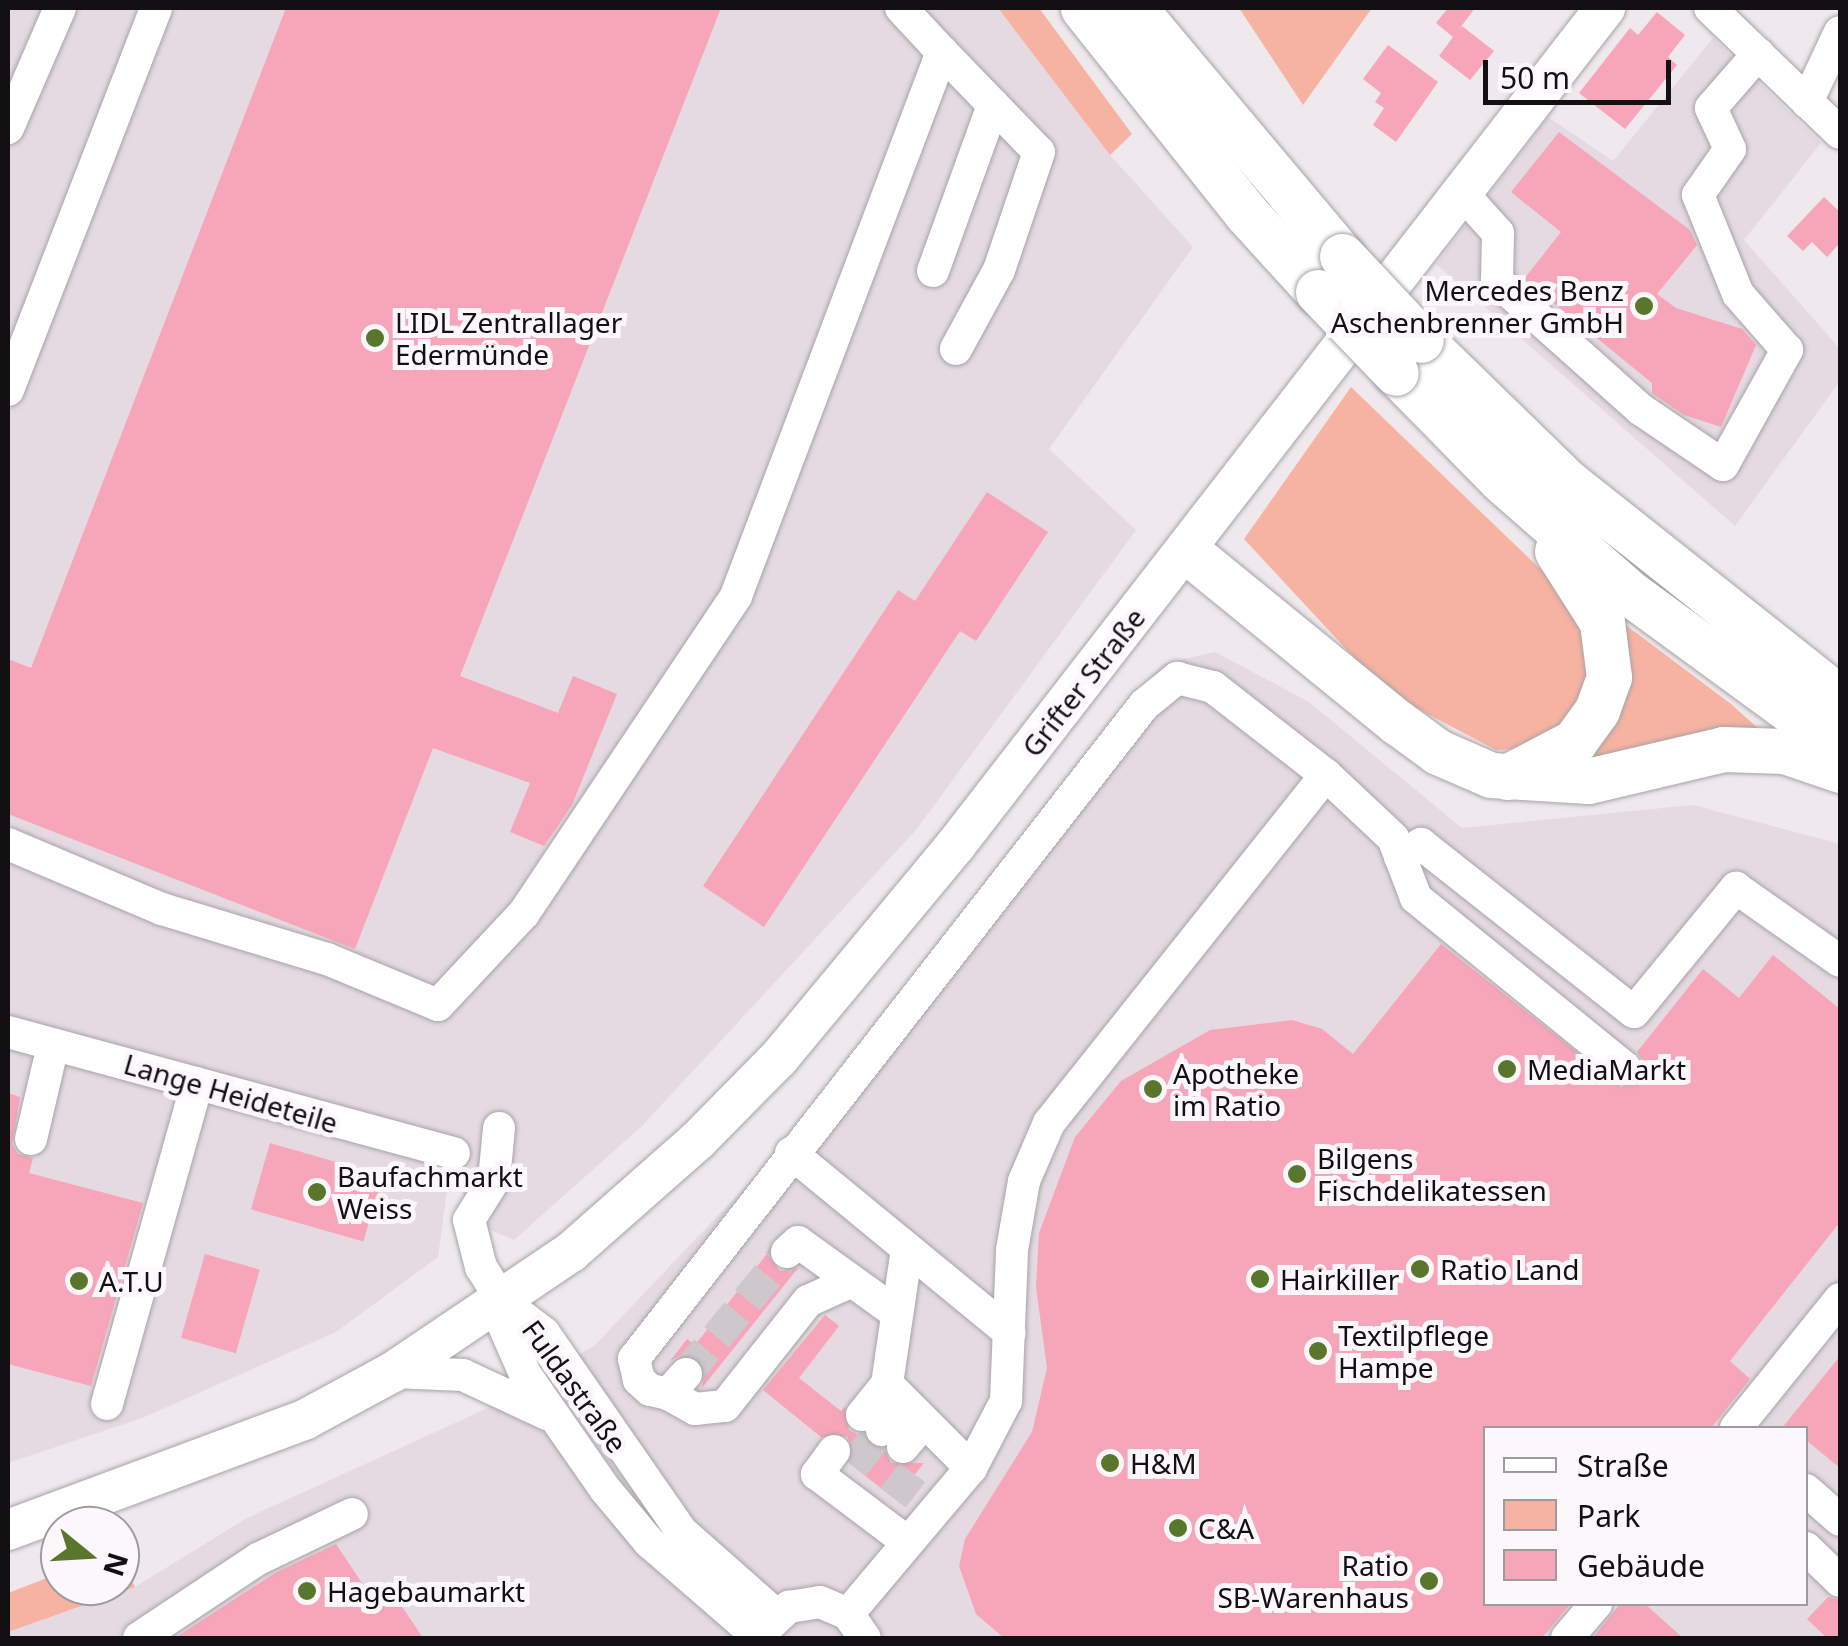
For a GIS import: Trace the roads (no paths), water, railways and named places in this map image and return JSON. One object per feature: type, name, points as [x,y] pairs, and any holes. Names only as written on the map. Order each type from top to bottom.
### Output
[{"type":"highway","points":[[1082,8],[1246,213],[1330,274]]},
{"type":"highway","points":[[1134,8],[1237,135],[1330,274],[1409,357],[1588,596],[1609,657],[1604,693],[1585,730],[1557,756],[1504,778]]},
{"type":"highway","points":[[1172,8],[1237,135]]},
{"type":"highway","points":[[1409,357],[1840,698]]},
{"type":"highway","points":[[1500,479],[1630,594],[1840,747]]},
{"type":"highway","points":[[1187,550],[1438,752],[1504,778],[1588,780],[1723,749],[1784,752],[1840,770]]},
{"type":"main road","name":"Grifter Straße","points":[[8,1530],[306,1418],[393,1372],[502,1301],[610,1219],[779,1058],[1187,550],[1605,8]]},
{"type":"street","points":[[8,128],[60,8]]},
{"type":"street","points":[[8,390],[156,8]]},
{"type":"street","points":[[901,8],[1039,152],[999,270],[956,349]]},
{"type":"street","points":[[1710,8],[1840,133]]},
{"type":"street","points":[[1807,102],[1840,32]]},
{"type":"street","points":[[8,844],[162,909],[326,959],[438,1005],[524,914],[736,596],[942,52]]},
{"type":"street","points":[[1462,193],[1498,233],[1497,281],[1640,410],[1723,465],[1787,350],[1738,294],[1698,195],[1730,149],[1711,108],[1758,54]]},
{"type":"street","points":[[934,271],[993,104]]},
{"type":"street","points":[[852,1281],[808,1301],[726,1406],[695,1409],[677,1384],[638,1380],[634,1359],[791,1153],[1144,705],[1178,678],[1213,687],[1326,776],[1393,838],[1416,898],[1624,1068]]},
{"type":"street","points":[[766,1631],[820,1602],[856,1626],[906,1541],[971,1468],[1006,1401],[1012,1250],[1024,1181],[1049,1123],[1326,776]]},
{"type":"street","points":[[1400,857],[1421,844],[1634,1012],[1736,888],[1840,962]]},
{"type":"street","name":"Lange Heideteile","points":[[8,1032],[454,1153]]},
{"type":"street","points":[[31,1139],[54,1044]]},
{"type":"street","points":[[107,1404],[198,1082]]},
{"type":"street","points":[[499,1128],[494,1180],[469,1220],[481,1267],[502,1301]]},
{"type":"street","points":[[791,1153],[1010,1333]]},
{"type":"street","points":[[787,1252],[798,1242],[894,1312]]},
{"type":"street","points":[[907,1248],[894,1312],[903,1425],[971,1468]]},
{"type":"street","points":[[1738,1426],[1840,1299]]},
{"type":"street","name":"Fuldastraße","points":[[502,1301],[504,1326],[524,1374],[649,1542],[766,1631]]},
{"type":"street","name":"Fuldastraße","points":[[502,1301],[544,1333],[681,1531],[766,1631]]},
{"type":"street","points":[[393,1372],[463,1375],[556,1419]]},
{"type":"street","points":[[861,1487],[906,1541]]},
{"type":"street","points":[[1808,1492],[1840,1520]]},
{"type":"street","points":[[140,1638],[258,1560],[352,1514]]},
{"type":"street","points":[[1808,1550],[1840,1581]]},
{"type":"street","points":[[1568,1638],[1594,1606]]},
{"type":"tunnel","points":[[686,1374],[787,1252]]},
{"type":"tunnel","points":[[853,1466],[882,1430]]},
{"type":"tunnel","points":[[893,1498],[921,1461]]},
{"type":"place","name":"Mercedes Benz Aschenbrenner GmbH","points":[[1644,306]]},
{"type":"place","name":"LIDL Zentrallager Edermünde","points":[[375,338]]},
{"type":"place","name":"MediaMarkt","points":[[1507,1069]]},
{"type":"place","name":"Apotheke im Ratio","points":[[1153,1089]]},
{"type":"place","name":"Bilgens Fischdelikatessen","points":[[1297,1174]]},
{"type":"place","name":"Baufachmarkt Weiss","points":[[317,1192]]},
{"type":"place","name":"Ratio Land","points":[[1420,1269]]},
{"type":"place","name":"Hairkiller","points":[[1260,1279]]},
{"type":"place","name":"A.T.U","points":[[79,1281]]},
{"type":"place","name":"Textilpflege Hampe","points":[[1318,1351]]},
{"type":"place","name":"H&M","points":[[1110,1463]]},
{"type":"place","name":"C&A","points":[[1178,1528]]},
{"type":"place","name":"Ratio SB-Warenhaus","points":[[1429,1581]]},
{"type":"place","name":"Hagebaumarkt","points":[[307,1591]]}]
